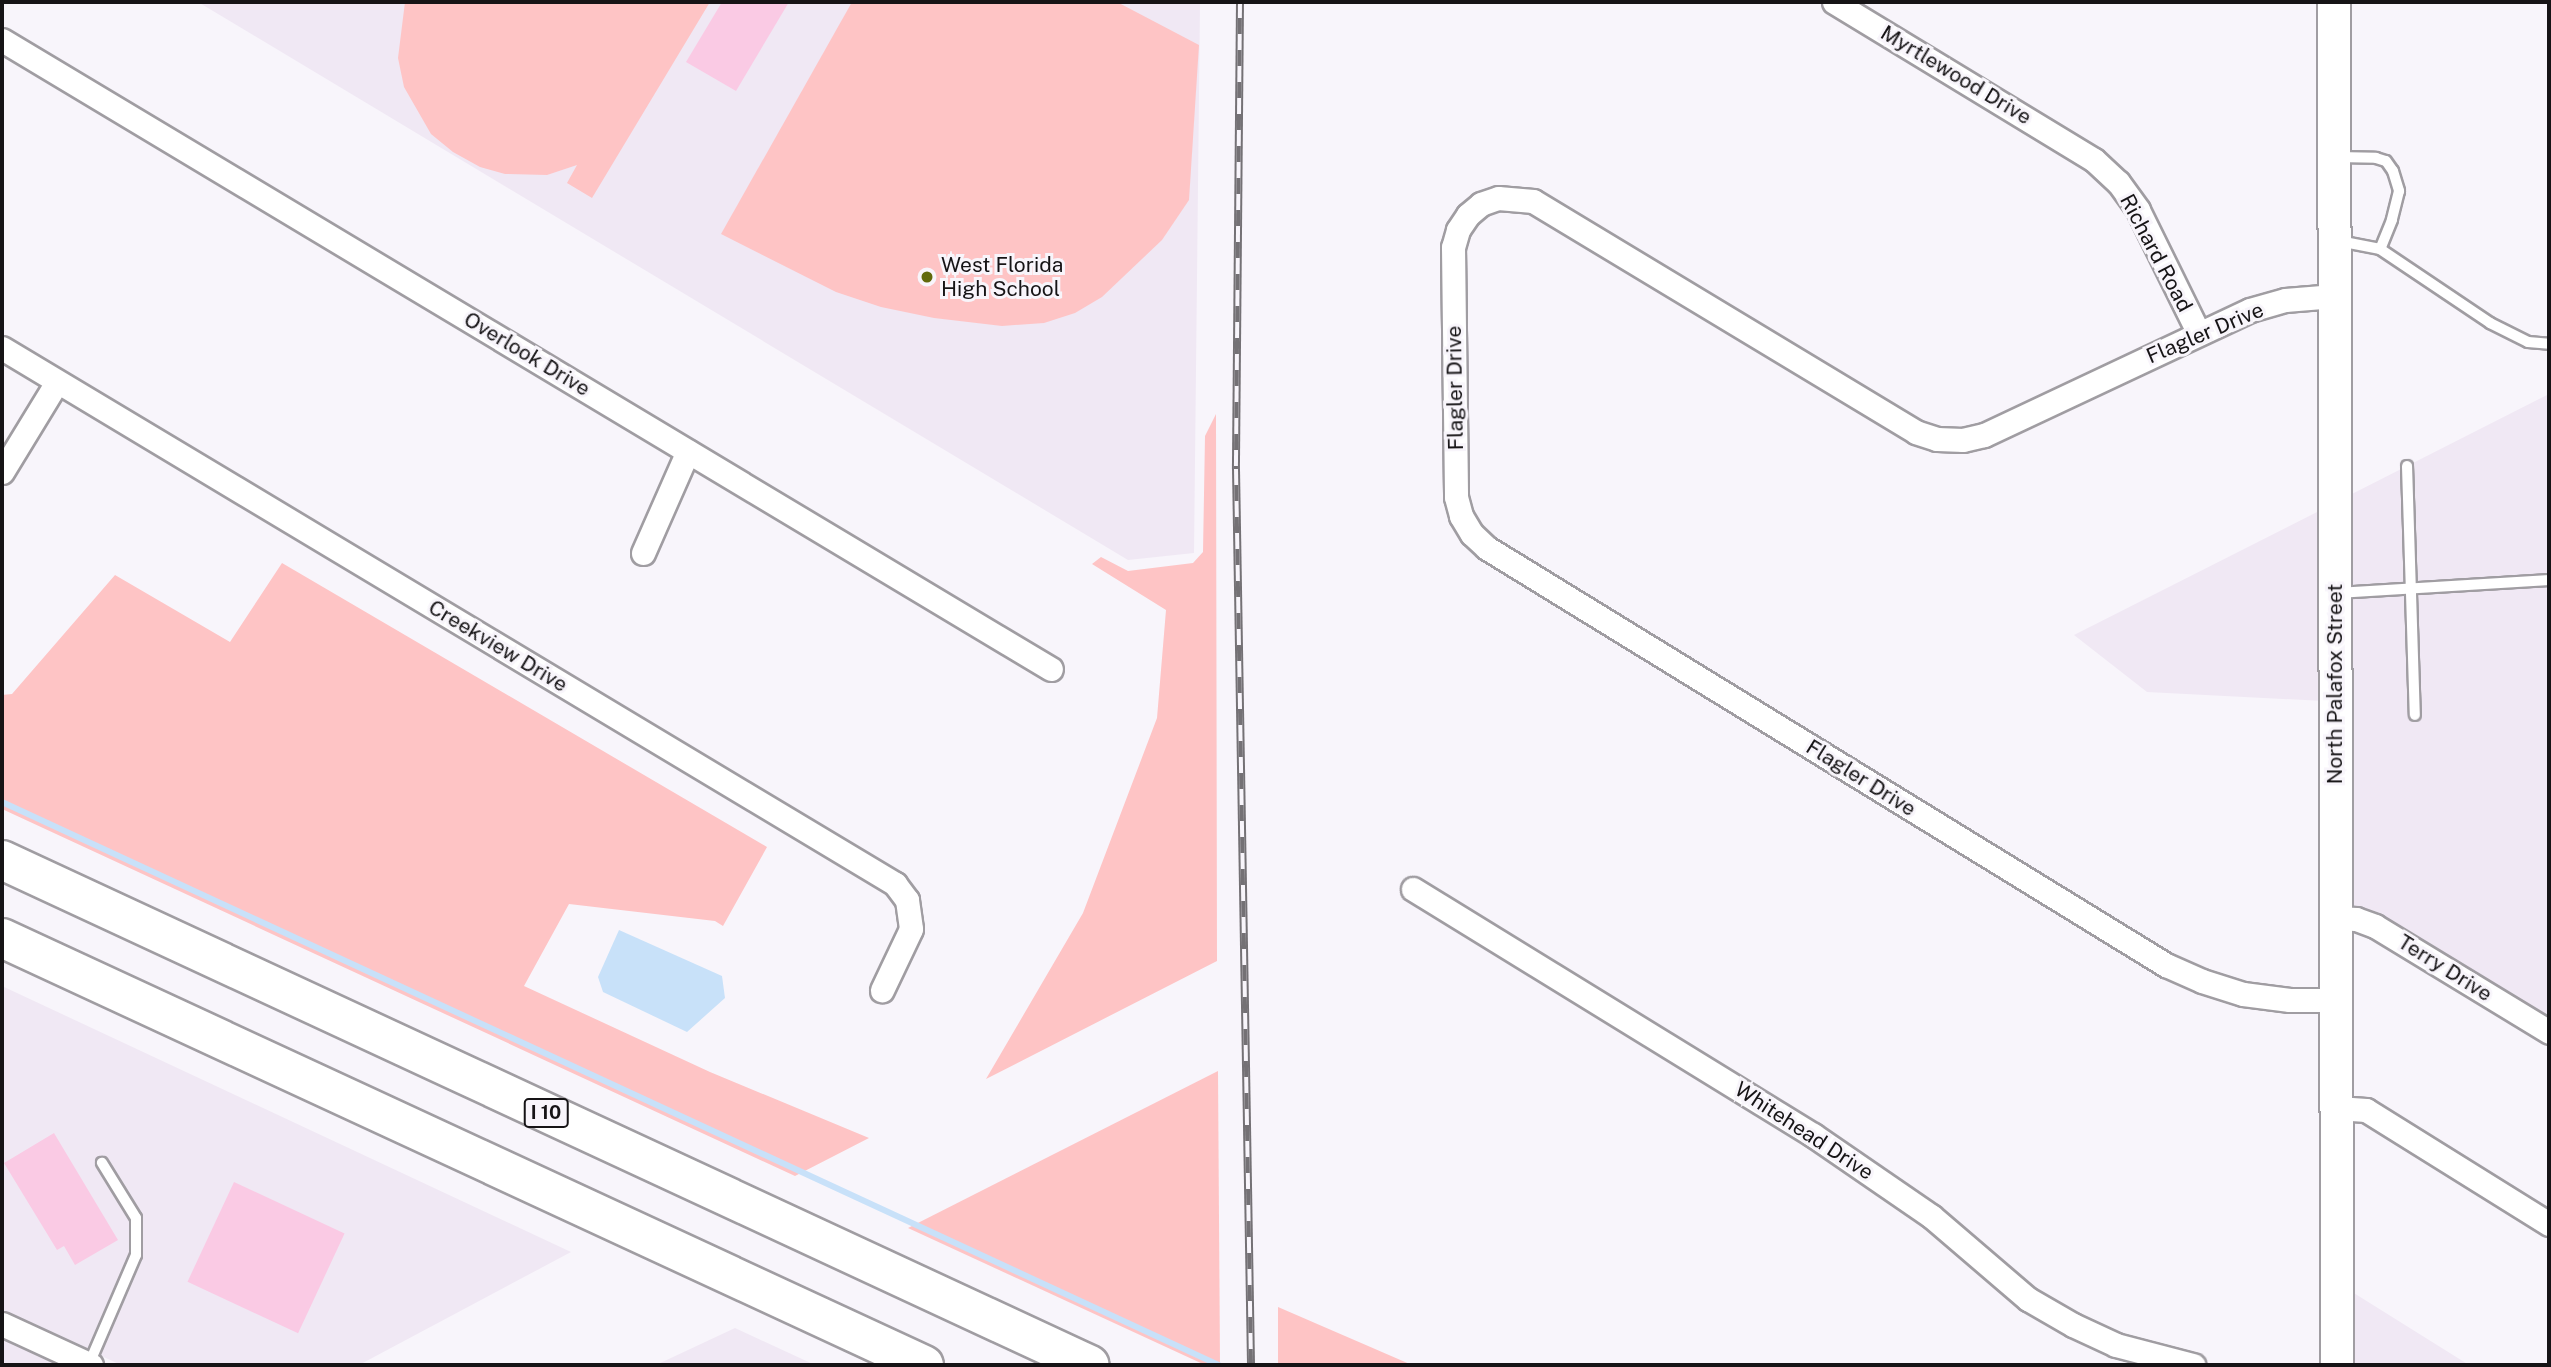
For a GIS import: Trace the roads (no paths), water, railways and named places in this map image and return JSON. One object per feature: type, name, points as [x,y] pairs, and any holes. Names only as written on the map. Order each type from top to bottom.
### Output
[{"type":"highway","name":"I 10","points":[[2,860],[1090,1365]]},
{"type":"highway","points":[[2,938],[924,1365]]},
{"type":"main road","name":"North Palafox Street","points":[[2334,2],[2337,1365]]},
{"type":"street","name":"Myrtlewood Drive","points":[[1834,2],[2043,127]]},
{"type":"street","name":"Overlook Drive","points":[[2,40],[1051,669]]},
{"type":"street","name":"Richard Road","points":[[2043,127],[2094,160],[2118,182],[2138,210],[2198,332]]},
{"type":"street","name":"Flagler Drive","points":[[2334,296],[2285,300],[2250,310],[2198,332],[1984,435],[1963,440],[1937,439],[1916,432],[1533,201],[1498,198],[1481,204],[1468,215],[1458,230],[1453,247],[1456,497],[1461,516],[1472,534],[1487,548],[2166,965],[2202,981],[2243,994],[2290,1000],[2337,1000]]},
{"type":"street","name":"Creekview Drive","points":[[2,348],[895,884],[907,900],[911,929],[882,990]]},
{"type":"street","points":[[2,472],[57,382]]},
{"type":"street","points":[[643,553],[688,451]]},
{"type":"street","name":"Whitehead Drive","points":[[1413,889],[1813,1135],[1931,1216],[2028,1299],[2073,1325],[2116,1345],[2193,1365]]},
{"type":"street","name":"Terry Drive","points":[[2336,918],[2356,919],[2375,926],[2549,1032]]},
{"type":"street","points":[[2337,1108],[2366,1110],[2549,1224]]},
{"type":"street","points":[[2,1324],[90,1365]]},
{"type":"lane","points":[[2334,156],[2376,158],[2386,161],[2393,171],[2399,191],[2392,220],[2380,249]]},
{"type":"lane","points":[[2334,240],[2380,249],[2490,323],[2528,342],[2549,344]]},
{"type":"lane","points":[[2407,466],[2415,715]]},
{"type":"lane","points":[[2335,593],[2549,580]]},
{"type":"lane","points":[[90,1365],[136,1255],[136,1218],[102,1163]]},
{"type":"water","points":[[619,930],[722,976],[725,998],[687,1032],[603,992],[598,977]]},
{"type":"waterway","points":[[2,802],[1219,1365]]},
{"type":"railway","points":[[1240,2],[1236,469],[1251,1365]]},
{"type":"place","name":"West Florida High School","points":[[927,277]]}]
